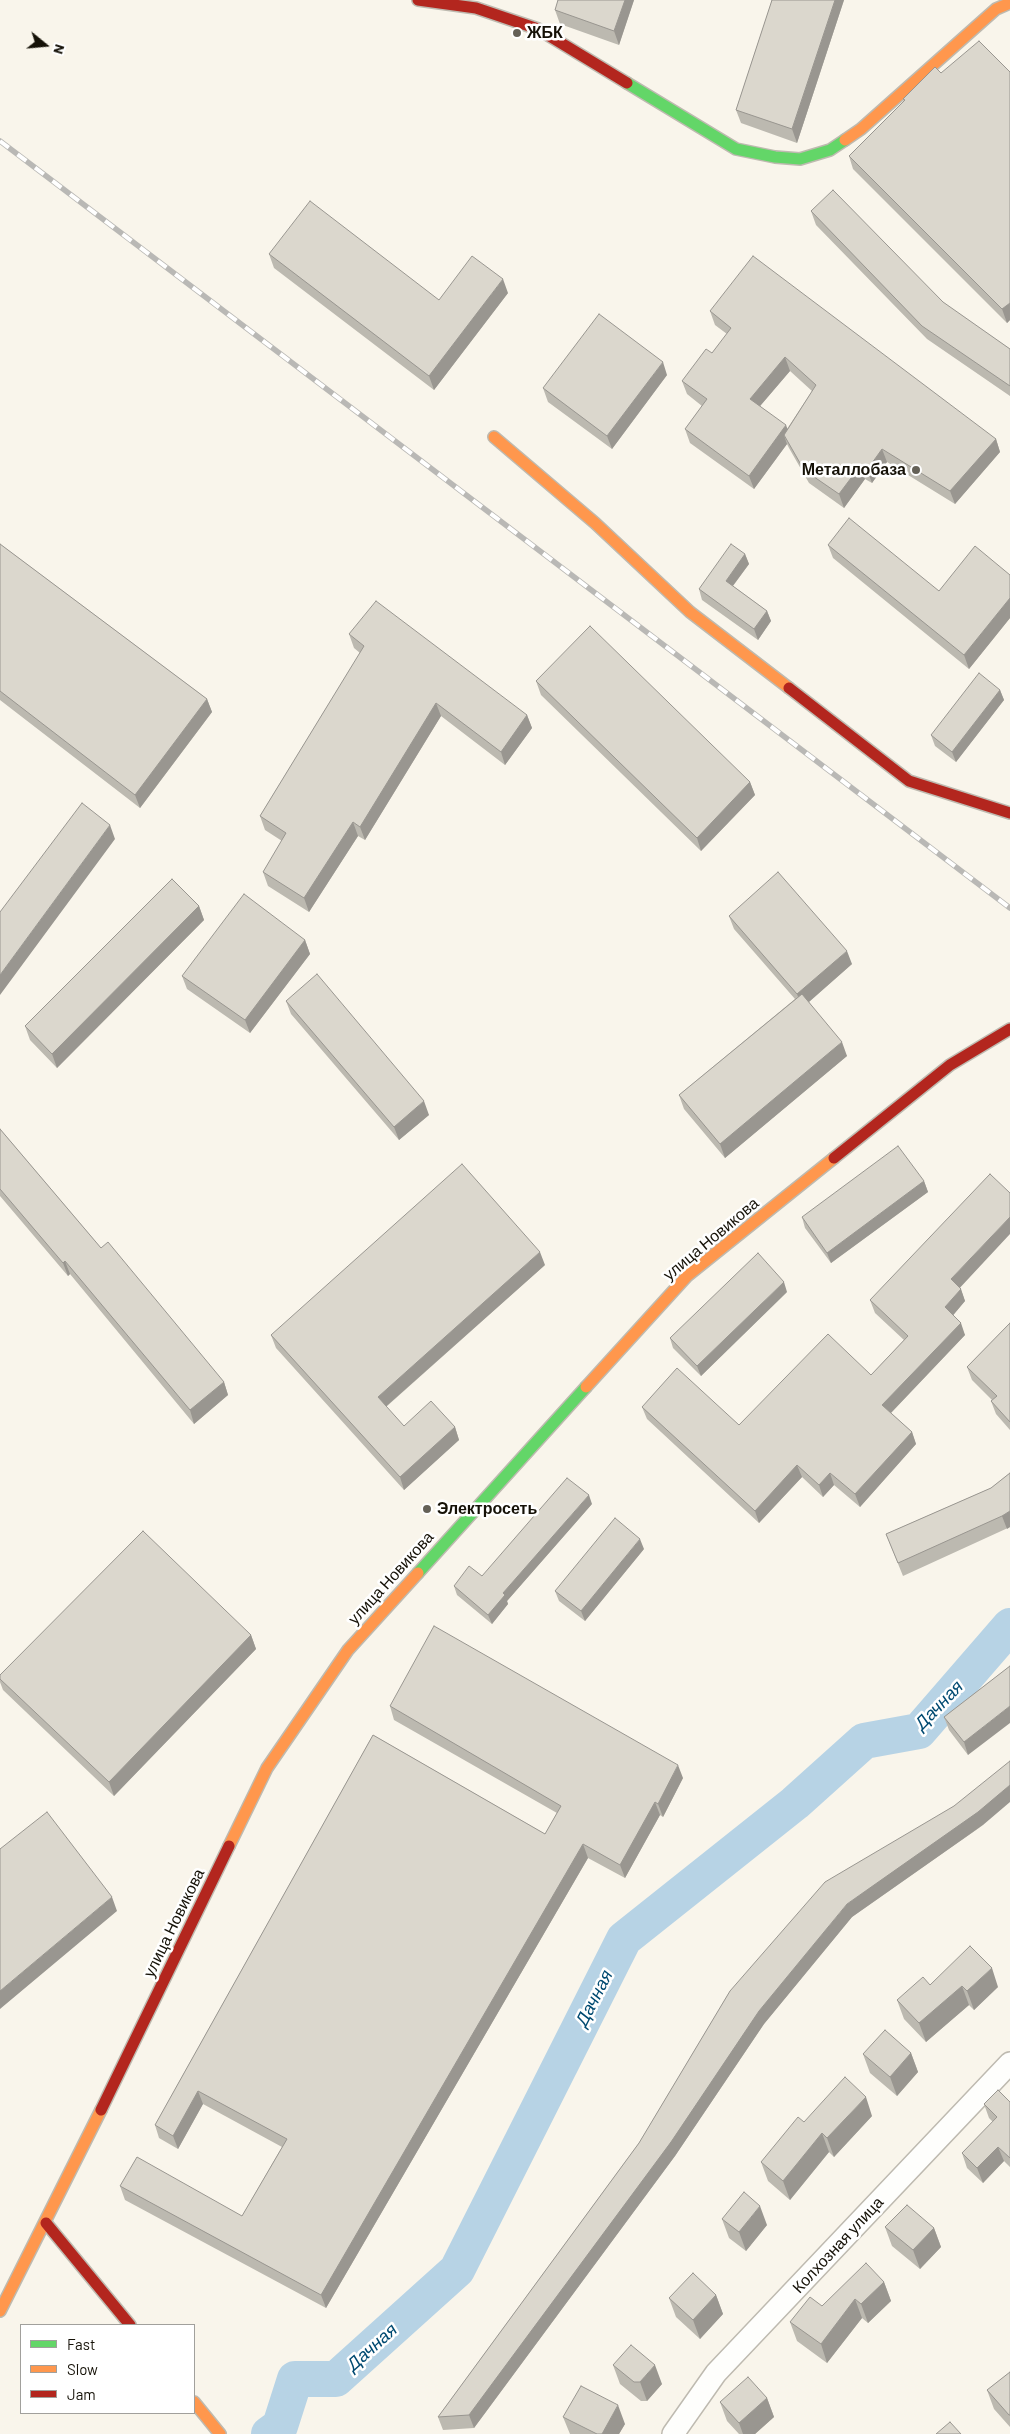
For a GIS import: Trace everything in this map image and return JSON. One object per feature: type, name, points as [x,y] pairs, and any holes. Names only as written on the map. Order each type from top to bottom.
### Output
[{"type":"street","points":[[418,0],[476,8],[538,29],[736,148],[775,157],[800,159],[830,150],[861,129],[996,9],[1010,3]]},
{"type":"street","points":[[494,437],[595,523],[690,612],[909,781],[1010,814]]},
{"type":"street","name":"улица Новикова","points":[[0,2311],[46,2223],[267,1768],[348,1650],[687,1276],[950,1065],[1010,1029]]},
{"type":"street","name":"Колхозная улица","points":[[673,2434],[716,2373],[1010,2063]]},
{"type":"street","points":[[46,2223],[129,2324]]},
{"type":"street","points":[[197,2406],[220,2434]]},
{"type":"building","points":[[558,0],[625,0],[614,31],[555,10]]},
{"type":"building","points":[[772,0],[835,0],[792,129],[736,110]]},
{"type":"building","points":[[979,41],[1010,72],[1010,303],[1002,309],[849,156],[935,67],[941,73]]},
{"type":"building","points":[[833,190],[943,302],[1010,349],[1010,386],[922,326],[811,211]]},
{"type":"building","points":[[310,201],[439,300],[472,256],[503,279],[429,376],[269,254]]},
{"type":"building","points":[[753,256],[996,439],[950,491],[882,449],[867,470],[860,466],[839,494],[804,470],[784,435],[816,385],[785,357],[750,399],[786,425],[749,476],[685,429],[707,399],[682,381],[706,349],[712,353],[731,328],[710,311]]},
{"type":"building","points":[[599,314],[663,362],[607,436],[543,388]]},
{"type":"building","points":[[849,518],[939,591],[975,546],[1010,575],[1010,598],[964,655],[828,545]]},
{"type":"building","points":[[0,544],[207,699],[135,795],[0,691]]},
{"type":"building","points":[[731,544],[745,554],[726,581],[767,611],[754,629],[699,589]]},
{"type":"building","points":[[376,601],[527,715],[501,752],[436,703],[360,827],[353,822],[304,898],[263,872],[286,833],[260,816],[364,646],[349,634]]},
{"type":"building","points":[[590,626],[750,782],[697,838],[536,681]]},
{"type":"building","points":[[979,673],[1000,690],[952,752],[931,735]]},
{"type":"building","points":[[82,803],[110,825],[0,975],[0,912]]},
{"type":"building","points":[[778,872],[847,951],[797,994],[729,916]]},
{"type":"building","points":[[172,879],[199,906],[52,1054],[25,1026]]},
{"type":"building","points":[[244,894],[305,940],[245,1020],[182,976]]},
{"type":"building","points":[[317,974],[424,1101],[394,1127],[286,1001]]},
{"type":"building","points":[[802,994],[842,1042],[720,1144],[679,1095]]},
{"type":"building","points":[[0,1129],[101,1248],[108,1242],[224,1382],[190,1410],[65,1261],[63,1263],[0,1189]]},
{"type":"building","points":[[898,1146],[924,1181],[827,1253],[802,1217]]},
{"type":"building","points":[[462,1164],[540,1252],[378,1397],[404,1426],[431,1401],[455,1427],[400,1477],[271,1335]]},
{"type":"building","points":[[990,1174],[1010,1193],[1010,1217],[951,1279],[961,1289],[945,1307],[961,1323],[882,1405],[912,1432],[855,1494],[830,1473],[819,1485],[797,1465],[755,1511],[642,1407],[677,1368],[739,1425],[828,1334],[871,1375],[908,1336],[870,1300]]},
{"type":"building","points":[[758,1253],[784,1282],[697,1366],[670,1338]]},
{"type":"building","points":[[1010,1323],[1010,1422],[991,1401],[997,1396],[967,1367]]},
{"type":"building","points":[[1010,1473],[1010,1511],[898,1563],[886,1534],[991,1488]]},
{"type":"building","points":[[567,1478],[589,1495],[503,1593],[505,1595],[488,1615],[454,1586],[469,1566],[482,1576]]},
{"type":"building","points":[[615,1518],[640,1539],[581,1611],[555,1591]]},
{"type":"building","points":[[143,1531],[251,1635],[109,1782],[0,1679],[0,1675]]},
{"type":"building","points":[[434,1626],[678,1765],[658,1804],[655,1802],[620,1865],[583,1844],[321,2295],[120,2186],[137,2157],[242,2216],[287,2139],[198,2091],[173,2136],[155,2125],[373,1735],[545,1834],[561,1806],[390,1706]]},
{"type":"building","points":[[1010,1666],[1010,1706],[964,1742],[944,1717]]},
{"type":"building","points":[[1010,1761],[1010,1785],[978,1812],[847,1904],[759,2011],[671,2142],[469,2415],[438,2417],[639,2143],[730,1991],[825,1882],[954,1806]]},
{"type":"building","points":[[47,1812],[112,1897],[0,1991],[0,1849]]},
{"type":"building","points":[[970,1946],[992,1968],[967,1991],[962,1986],[919,2023],[897,2000],[923,1977],[930,1985]]},
{"type":"building","points":[[885,2030],[911,2053],[890,2077],[863,2054]]},
{"type":"building","points":[[845,2077],[866,2097],[827,2138],[822,2133],[783,2181],[761,2162],[798,2117],[804,2122]]},
{"type":"building","points":[[998,2090],[1010,2102],[1010,2158],[998,2147],[977,2168],[962,2153],[997,2117],[984,2104]]},
{"type":"building","points":[[744,2192],[760,2206],[739,2232],[722,2219]]},
{"type":"building","points":[[907,2205],[934,2228],[913,2250],[885,2227]]},
{"type":"building","points":[[866,2263],[884,2282],[861,2304],[855,2299],[821,2344],[790,2322],[810,2297],[822,2306]]},
{"type":"building","points":[[693,2273],[716,2295],[693,2320],[669,2298]]},
{"type":"building","points":[[631,2345],[655,2365],[640,2382],[634,2382],[613,2365]]},
{"type":"building","points":[[1010,2372],[1010,2415],[1009,2415],[987,2390]]},
{"type":"building","points":[[748,2377],[767,2398],[739,2423],[720,2402]]},
{"type":"building","points":[[581,2386],[618,2405],[602,2434],[597,2434],[563,2417]]},
{"type":"building","points":[[950,2422],[961,2434],[936,2434]]},
{"type":"waterway","name":"Дачная","points":[[269,2434],[280,2426],[295,2379],[336,2379],[457,2270],[624,1939],[795,1803],[864,1741],[919,1731],[1010,1626]]},
{"type":"railway","points":[[0,141],[1010,908]]},
{"type":"traffic: fast","points":[[627,83],[736,149],[775,157],[800,159],[830,150],[845,140]]},
{"type":"traffic: fast","points":[[418,1573],[586,1387]]},
{"type":"traffic: slow","points":[[845,140],[861,129],[996,9],[1010,3]]},
{"type":"traffic: slow","points":[[494,437],[595,523],[690,612],[789,688]]},
{"type":"traffic: slow","points":[[586,1387],[687,1276],[834,1158]]},
{"type":"traffic: slow","points":[[229,1846],[267,1768],[348,1650],[418,1573]]},
{"type":"traffic: slow","points":[[0,2311],[101,2110]]},
{"type":"traffic: slow","points":[[195,2403],[220,2434]]},
{"type":"traffic: jam","points":[[418,0],[476,8],[538,29],[627,83]]},
{"type":"traffic: jam","points":[[789,688],[909,781],[1010,813]]},
{"type":"traffic: jam","points":[[834,1158],[950,1065],[1010,1029]]},
{"type":"traffic: jam","points":[[101,2110],[229,1846]]},
{"type":"traffic: jam","points":[[46,2223],[129,2324]]},
{"type":"place","name":"ЖБК","points":[[517,33]]},
{"type":"place","name":"Металлобаза","points":[[916,470]]},
{"type":"place","name":"Электросеть","points":[[427,1509]]}]
